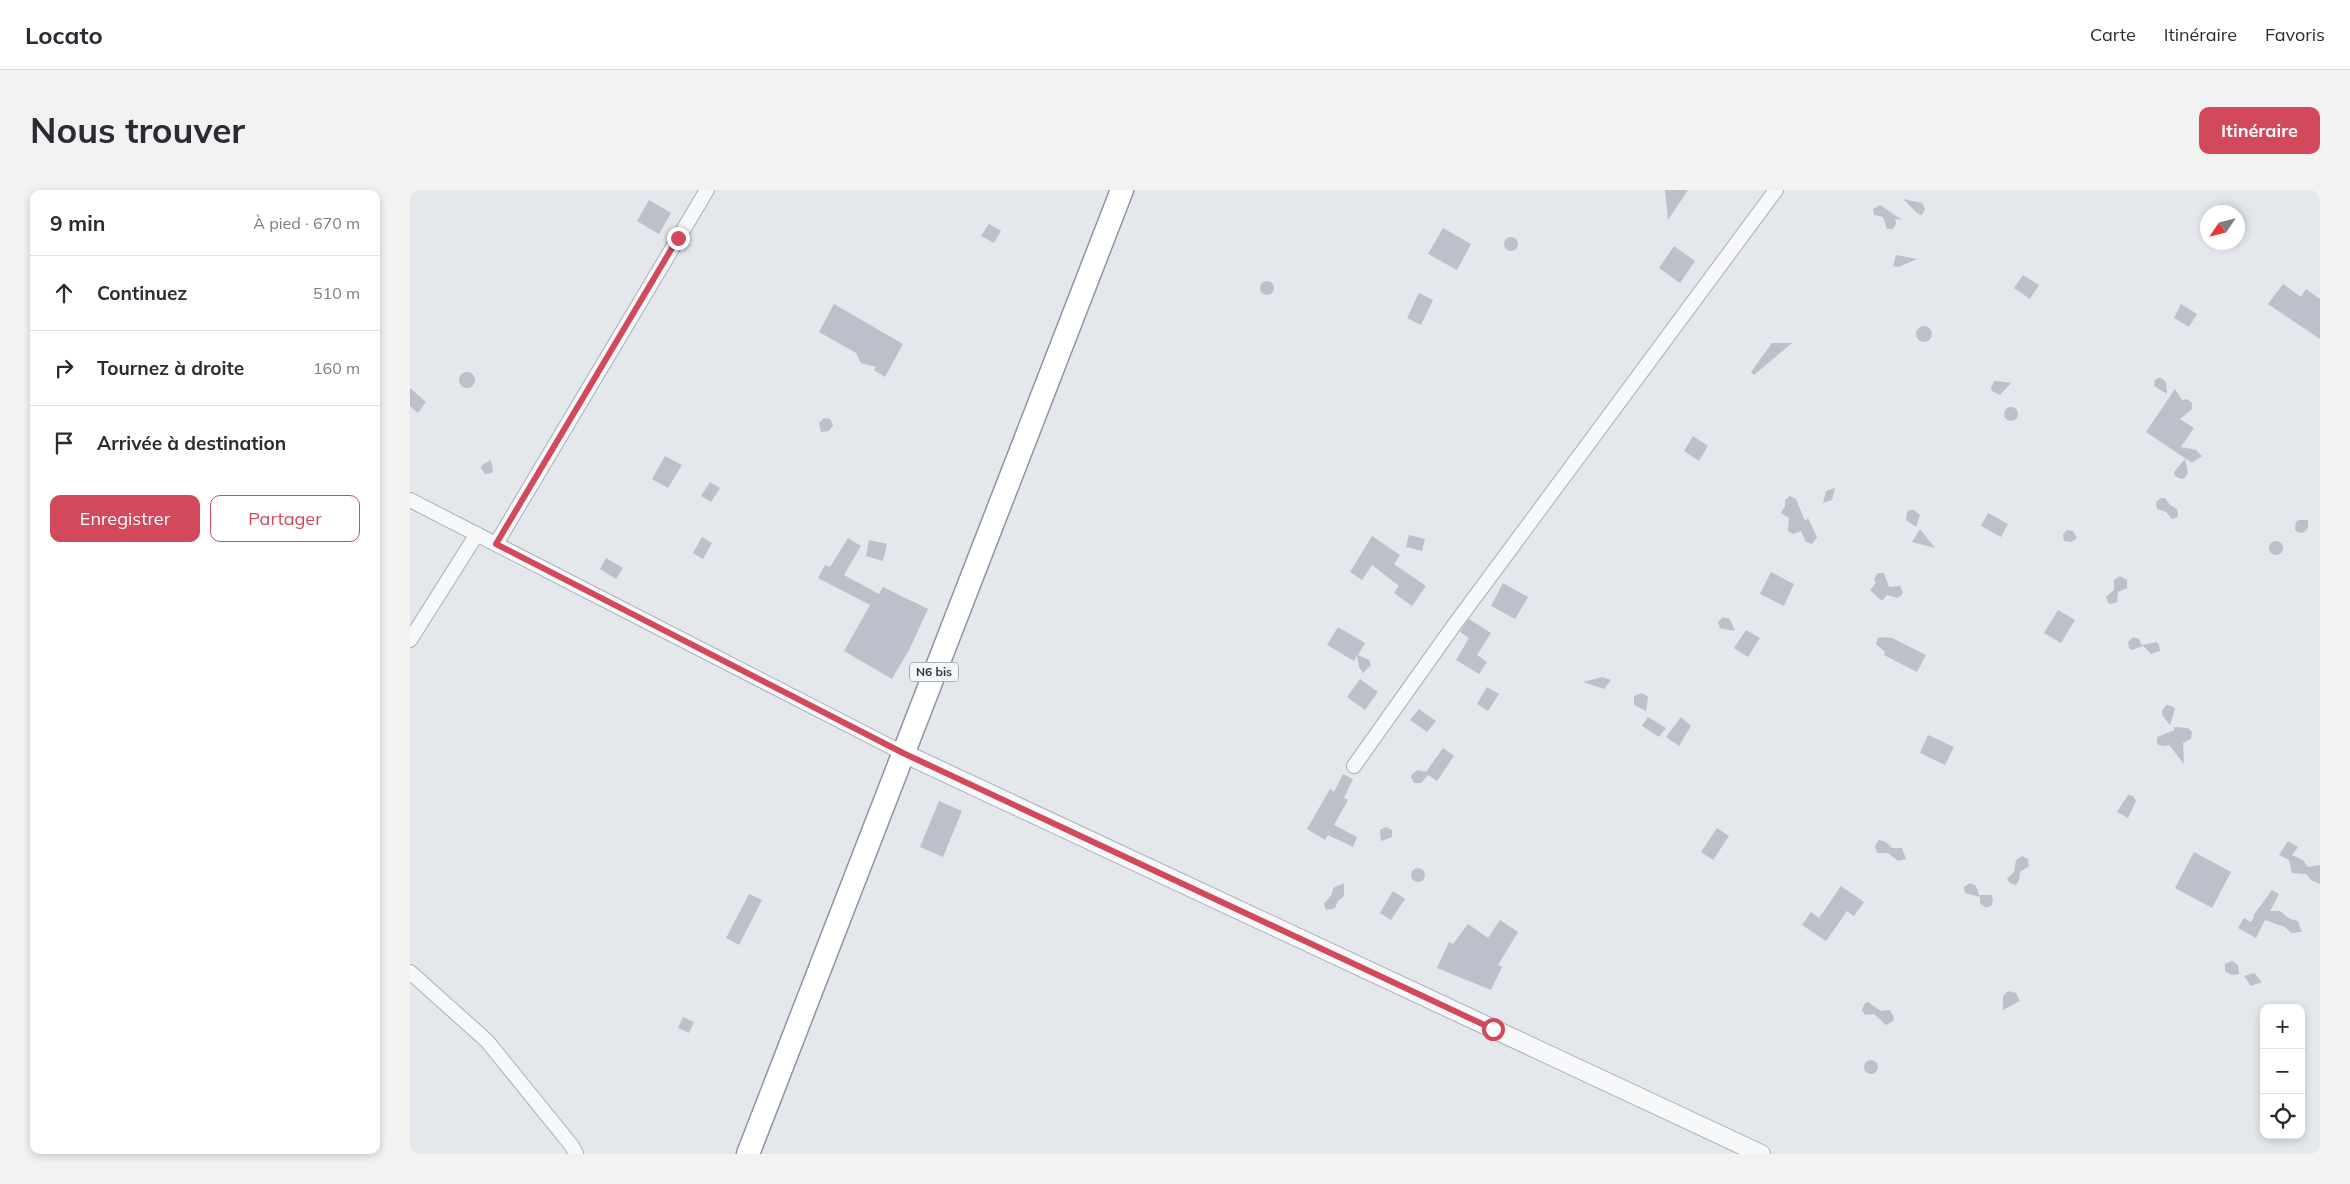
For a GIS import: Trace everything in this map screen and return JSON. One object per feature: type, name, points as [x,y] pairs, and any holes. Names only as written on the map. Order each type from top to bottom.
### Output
[{"type":"highway","name":"N6 bis","points":[[748,1154],[1122,190]]},
{"type":"street","points":[[496,544],[707,190]]},
{"type":"street","points":[[1354,766],[1452,628],[1776,190]]},
{"type":"street","points":[[410,500],[903,753],[1761,1154]]},
{"type":"street","points":[[410,640],[477,534]]},
{"type":"street","points":[[410,972],[488,1041],[572,1146],[576,1154]]},
{"type":"building","points":[[1665,190],[1688,190],[1668,220]]},
{"type":"building","points":[[1903,199],[1922,203],[1925,209],[1922,215],[1917,213]]},
{"type":"building","points":[[649,200],[671,213],[659,234],[637,221]]},
{"type":"building","points":[[1880,205],[1902,220],[1895,219],[1896,224],[1893,229],[1887,229],[1883,217],[1874,215],[1873,209]]},
{"type":"building","points":[[989,224],[1001,231],[994,243],[981,236]]},
{"type":"building","points":[[1443,228],[1471,244],[1457,270],[1428,254]]},
{"type":"building","points":[[1511,237],[1516,239],[1518,244],[1516,249],[1511,251],[1506,249],[1504,244],[1506,239]]},
{"type":"building","points":[[1674,246],[1695,261],[1680,283],[1659,268]]},
{"type":"building","points":[[1896,255],[1917,259],[1899,267],[1893,266]]},
{"type":"building","points":[[2023,275],[2039,285],[2030,299],[2014,288]]},
{"type":"building","points":[[1264,281],[1270,281],[1274,288],[1270,295],[1264,295],[1260,291],[1260,285]]},
{"type":"building","points":[[2283,284],[2301,297],[2306,289],[2320,299],[2320,339],[2268,304]]},
{"type":"building","points":[[1419,293],[1433,300],[1421,325],[1407,318]]},
{"type":"building","points":[[834,304],[903,344],[885,377],[874,370],[876,367],[861,363],[856,353],[819,332]]},
{"type":"building","points":[[2181,304],[2197,314],[2189,327],[2174,318]]},
{"type":"building","points":[[1924,326],[1930,328],[1932,334],[1930,340],[1924,342],[1918,340],[1916,334],[1918,328]]},
{"type":"building","points":[[1772,343],[1792,343],[1754,375],[1751,372]]},
{"type":"building","points":[[467,372],[473,374],[475,380],[473,386],[467,388],[461,386],[459,380],[461,374]]},
{"type":"building","points":[[2158,378],[2166,382],[2167,394],[2154,386],[2155,380]]},
{"type":"building","points":[[1994,381],[2011,383],[2000,395],[1992,391],[1991,388]]},
{"type":"building","points":[[410,388],[426,402],[418,413],[410,406]]},
{"type":"building","points":[[2175,389],[2182,400],[2187,399],[2192,403],[2192,409],[2180,419],[2194,428],[2181,447],[2196,450],[2202,456],[2192,463],[2146,432]]},
{"type":"building","points":[[2011,407],[2016,409],[2018,414],[2016,419],[2011,421],[2006,419],[2004,414],[2006,409]]},
{"type":"building","points":[[824,418],[830,419],[833,425],[829,431],[821,432],[819,423]]},
{"type":"building","points":[[1693,436],[1708,446],[1699,461],[1684,451]]},
{"type":"building","points":[[665,456],[682,465],[668,488],[652,479]]},
{"type":"building","points":[[2185,459],[2188,472],[2185,478],[2181,479],[2175,476],[2174,472]]},
{"type":"building","points":[[491,460],[493,471],[485,474],[481,468],[482,465]]},
{"type":"building","points":[[710,482],[720,488],[711,502],[701,496]]},
{"type":"building","points":[[1835,488],[1832,500],[1823,503],[1826,491]]},
{"type":"building","points":[[1790,496],[1796,499],[1805,521],[1808,518],[1817,537],[1812,544],[1806,542],[1801,531],[1793,534],[1788,531],[1789,518],[1781,513],[1785,506],[1785,500]]},
{"type":"building","points":[[2161,498],[2165,498],[2170,505],[2177,509],[2178,516],[2176,518],[2172,519],[2166,512],[2157,509],[2156,502]]},
{"type":"building","points":[[1914,510],[1920,515],[1916,527],[1906,520],[1907,512]]},
{"type":"building","points":[[1988,513],[2008,524],[2001,537],[1981,526]]},
{"type":"building","points":[[2308,520],[2308,528],[2303,533],[2297,532],[2295,529],[2296,522]]},
{"type":"building","points":[[1920,529],[1935,548],[1912,542]]},
{"type":"building","points":[[2067,530],[2073,531],[2077,538],[2071,542],[2064,541],[2063,535]]},
{"type":"building","points":[[1409,535],[1425,539],[1422,551],[1406,547]]},
{"type":"building","points":[[1372,536],[1400,555],[1394,564],[1426,586],[1412,606],[1394,593],[1399,586],[1372,565],[1362,580],[1350,572]]},
{"type":"building","points":[[702,537],[712,543],[703,559],[693,553]]},
{"type":"building","points":[[848,538],[861,546],[844,575],[879,594],[883,587],[928,609],[909,650],[892,679],[844,651],[870,605],[818,578],[825,565],[830,567]]},
{"type":"building","points":[[869,540],[887,544],[883,561],[866,556]]},
{"type":"building","points":[[2276,541],[2281,543],[2283,548],[2281,553],[2276,555],[2271,553],[2269,548],[2271,543]]},
{"type":"building","points":[[606,558],[623,568],[616,579],[600,569]]},
{"type":"building","points":[[1771,572],[1794,584],[1784,606],[1760,594]]},
{"type":"building","points":[[1878,573],[1884,573],[1889,587],[1900,586],[1903,592],[1902,595],[1897,598],[1887,595],[1882,601],[1870,590],[1876,583],[1874,579]]},
{"type":"building","points":[[2120,576],[2127,580],[2127,588],[2118,592],[2117,602],[2108,603],[2106,597],[2114,590],[2114,580]]},
{"type":"building","points":[[1503,583],[1528,597],[1515,619],[1491,606]]},
{"type":"building","points":[[2058,610],[2075,620],[2061,643],[2044,633]]},
{"type":"building","points":[[1723,617],[1730,619],[1735,631],[1720,628],[1718,622]]},
{"type":"building","points":[[1469,619],[1491,633],[1477,655],[1487,662],[1479,674],[1456,660],[1469,638],[1460,632]]},
{"type":"building","points":[[1338,627],[1365,643],[1358,655],[1369,660],[1371,665],[1363,673],[1359,667],[1357,655],[1354,661],[1327,645]]},
{"type":"building","points":[[1746,630],[1760,638],[1748,657],[1734,648]]},
{"type":"building","points":[[2133,637],[2139,639],[2142,645],[2157,642],[2160,651],[2151,654],[2143,646],[2132,650],[2129,648],[2128,642]]},
{"type":"building","points":[[1878,638],[1892,638],[1926,655],[1917,672],[1884,655],[1885,652],[1876,644]]},
{"type":"building","points":[[1602,677],[1611,680],[1604,689],[1583,682]]},
{"type":"building","points":[[1360,679],[1378,692],[1365,710],[1347,697]]},
{"type":"building","points":[[1487,687],[1499,694],[1488,711],[1477,704]]},
{"type":"building","points":[[1642,693],[1648,697],[1646,711],[1634,705],[1634,696]]},
{"type":"building","points":[[2166,705],[2172,706],[2175,709],[2170,725],[2162,715]]},
{"type":"building","points":[[1419,709],[1436,721],[1427,732],[1410,720]]},
{"type":"building","points":[[1648,717],[1666,728],[1659,737],[1642,726]]},
{"type":"building","points":[[1681,717],[1691,726],[1679,746],[1666,737]]},
{"type":"building","points":[[2173,727],[2188,728],[2192,732],[2191,739],[2183,743],[2184,764],[2169,745],[2162,746],[2157,744],[2157,737],[2175,730]]},
{"type":"building","points":[[1928,735],[1954,747],[1945,765],[1920,753]]},
{"type":"building","points":[[1443,748],[1454,756],[1437,781],[1428,775],[1421,783],[1414,783],[1411,777],[1412,774],[1418,770],[1426,772]]},
{"type":"building","points":[[1343,774],[1353,779],[1344,798],[1348,800],[1334,825],[1357,837],[1353,847],[1328,835],[1325,840],[1307,829],[1330,789],[1334,792]]},
{"type":"building","points":[[2128,795],[2133,796],[2136,801],[2128,818],[2117,812]]},
{"type":"building","points":[[939,801],[962,811],[943,857],[920,847]]},
{"type":"building","points":[[1386,827],[1392,830],[1392,837],[1381,841],[1380,830]]},
{"type":"building","points":[[1717,828],[1729,836],[1713,860],[1701,852]]},
{"type":"building","points":[[1879,840],[1886,842],[1892,848],[1902,848],[1906,859],[1898,861],[1888,853],[1877,853],[1875,846]]},
{"type":"building","points":[[2288,841],[2298,847],[2292,855],[2303,860],[2308,867],[2320,865],[2320,884],[2311,880],[2306,874],[2292,873],[2289,860],[2279,855]]},
{"type":"building","points":[[2194,852],[2231,872],[2212,908],[2175,888]]},
{"type":"building","points":[[2022,856],[2028,859],[2029,866],[2020,872],[2016,885],[2010,883],[2007,879],[2014,872],[2016,860]]},
{"type":"building","points":[[1415,868],[1421,868],[1425,875],[1421,882],[1415,882],[1411,878],[1411,872]]},
{"type":"building","points":[[1344,883],[1344,896],[1338,901],[1335,908],[1326,910],[1324,904],[1332,894],[1333,888]]},
{"type":"building","points":[[1970,883],[1976,886],[1979,895],[1991,895],[1993,898],[1992,905],[1986,908],[1980,903],[1980,897],[1965,893],[1964,887]]},
{"type":"building","points":[[1841,886],[1864,902],[1854,916],[1847,911],[1826,941],[1802,925],[1811,912],[1819,918]]},
{"type":"building","points":[[2272,890],[2279,894],[2270,911],[2280,911],[2290,919],[2298,921],[2302,932],[2291,933],[2285,927],[2265,920],[2256,938],[2238,928],[2244,918],[2251,922],[2253,916]]},
{"type":"building","points":[[1393,891],[1405,899],[1391,920],[1380,913]]},
{"type":"building","points":[[749,894],[762,900],[739,945],[726,938]]},
{"type":"building","points":[[1500,920],[1518,932],[1498,965],[1502,967],[1491,990],[1437,968],[1449,942],[1453,944],[1468,924],[1488,938]]},
{"type":"building","points":[[2232,961],[2238,965],[2239,974],[2231,975],[2225,971],[2225,964]]},
{"type":"building","points":[[2254,973],[2262,982],[2251,986],[2244,976]]},
{"type":"building","points":[[2008,991],[2016,993],[2020,1001],[2003,1010],[2003,996]]},
{"type":"building","points":[[1868,1002],[1881,1011],[1890,1010],[1894,1017],[1893,1021],[1886,1025],[1874,1014],[1865,1015],[1862,1010],[1865,1003]]},
{"type":"building","points":[[683,1017],[694,1022],[689,1033],[678,1028]]},
{"type":"building","points":[[1871,1060],[1876,1062],[1878,1067],[1876,1072],[1871,1074],[1866,1072],[1864,1067],[1866,1062]]},
{"type":"route","points":[[678,238],[496,544],[903,753],[1493,1029]]}]
